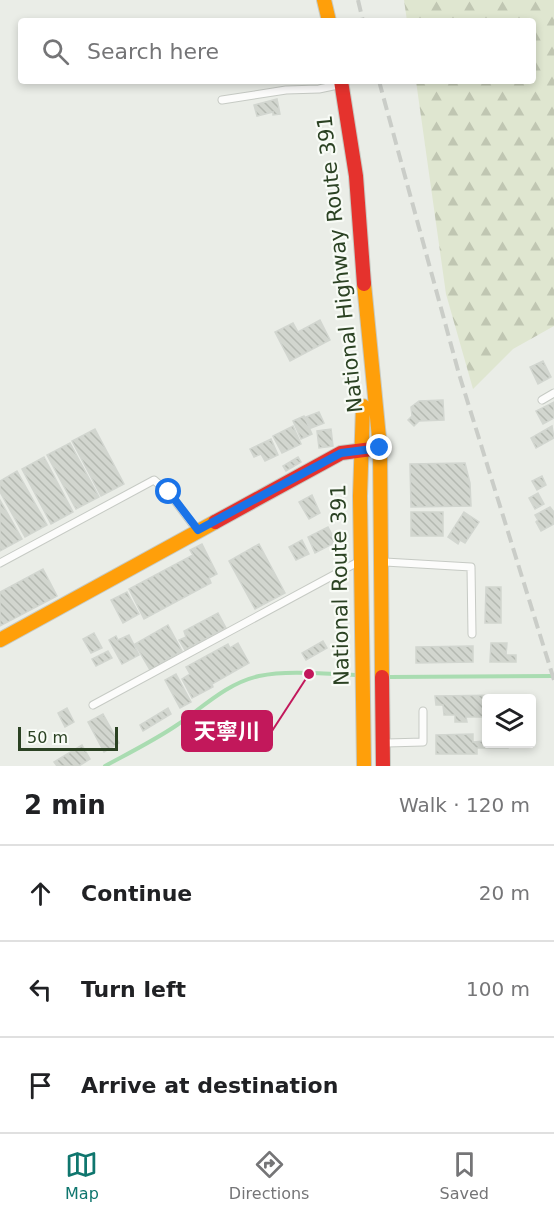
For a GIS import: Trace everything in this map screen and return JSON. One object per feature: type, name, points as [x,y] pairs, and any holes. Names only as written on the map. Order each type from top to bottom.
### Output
[{"type":"main road","points":[[324,0],[328,18]]},
{"type":"main road","name":"National Highway Route 391","points":[[342,84],[356,176],[367,331],[380,448],[383,766]]},
{"type":"main road","name":"National Route 391","points":[[364,766],[360,451],[367,331]]},
{"type":"main road","points":[[0,640],[341,453],[380,448]]},
{"type":"lane","points":[[222,100],[286,90],[319,89],[338,84]]},
{"type":"lane","points":[[542,400],[554,393]]},
{"type":"lane","points":[[0,563],[154,480],[169,492],[198,530]]},
{"type":"lane","points":[[93,705],[360,561],[471,567],[472,634]]},
{"type":"lane","points":[[364,744],[423,742],[423,711]]},
{"type":"green space","points":[[404,0],[554,0],[554,326],[513,349],[473,389],[446,294],[416,84],[536,84],[536,18],[407,18]]},
{"type":"building","points":[[277,99],[280,114],[273,115],[273,112],[257,116],[254,105]]},
{"type":"building","points":[[320,320],[330,340],[290,361],[275,332],[293,323],[298,332]]},
{"type":"building","points":[[543,361],[551,377],[538,384],[530,367]]},
{"type":"building","points":[[443,400],[444,420],[419,421],[414,426],[408,420],[412,416],[411,407],[419,401]]},
{"type":"building","points":[[554,402],[554,418],[543,424],[536,411]]},
{"type":"building","points":[[319,412],[324,423],[311,428],[306,417]]},
{"type":"building","points":[[304,416],[312,434],[301,439],[293,421]]},
{"type":"building","points":[[293,426],[301,444],[282,453],[273,436]]},
{"type":"building","points":[[552,426],[554,438],[536,448],[531,438]]},
{"type":"building","points":[[95,429],[124,484],[101,496],[72,441]]},
{"type":"building","points":[[331,429],[333,446],[319,448],[317,431]]},
{"type":"building","points":[[271,439],[278,455],[265,461],[261,454],[254,457],[250,449]]},
{"type":"building","points":[[70,443],[99,497],[76,509],[47,455]]},
{"type":"building","points":[[44,457],[73,512],[51,524],[22,469]]},
{"type":"building","points":[[298,457],[301,462],[286,471],[283,466]]},
{"type":"building","points":[[465,463],[470,483],[471,506],[411,507],[410,464]]},
{"type":"building","points":[[17,471],[47,525],[25,537],[0,492],[0,481]]},
{"type":"building","points":[[542,476],[546,485],[537,490],[532,481]]},
{"type":"building","points":[[538,493],[544,504],[535,509],[529,498]]},
{"type":"building","points":[[312,495],[320,513],[309,519],[299,502]]},
{"type":"building","points":[[0,500],[22,539],[0,551]]},
{"type":"building","points":[[550,507],[554,512],[554,524],[541,531],[535,515]]},
{"type":"building","points":[[411,512],[443,512],[443,536],[411,536]]},
{"type":"building","points":[[464,512],[479,522],[465,543],[460,540],[458,544],[448,537]]},
{"type":"building","points":[[328,527],[336,542],[315,553],[308,537]]},
{"type":"building","points":[[302,540],[309,554],[296,560],[289,547]]},
{"type":"building","points":[[202,544],[217,574],[209,578],[211,583],[144,619],[129,589],[193,555],[190,550]]},
{"type":"building","points":[[259,544],[285,593],[255,609],[229,561]]},
{"type":"building","points":[[43,569],[57,596],[0,626],[0,592]]},
{"type":"building","points":[[486,587],[501,587],[501,623],[485,623]]},
{"type":"building","points":[[127,592],[139,614],[123,623],[111,600]]},
{"type":"building","points":[[218,613],[226,628],[185,650],[179,640],[186,637],[184,631]]},
{"type":"building","points":[[168,625],[182,651],[150,670],[135,644]]},
{"type":"building","points":[[94,633],[102,648],[91,653],[83,639]]},
{"type":"building","points":[[129,635],[139,655],[122,664],[109,640],[116,636],[118,640]]},
{"type":"building","points":[[323,641],[327,648],[306,660],[302,653]]},
{"type":"building","points":[[238,643],[249,663],[192,698],[182,679],[190,674],[186,667],[228,644],[230,648]]},
{"type":"building","points":[[491,643],[507,643],[506,655],[516,655],[516,662],[490,662]]},
{"type":"building","points":[[473,646],[473,662],[416,663],[416,647]]},
{"type":"building","points":[[108,651],[112,658],[96,666],[92,659]]},
{"type":"building","points":[[176,674],[191,702],[180,708],[165,680]]},
{"type":"building","points":[[482,695],[482,717],[466,717],[467,722],[455,722],[455,715],[444,715],[443,705],[436,705],[435,696]]},
{"type":"building","points":[[67,708],[74,722],[65,727],[58,713]]},
{"type":"building","points":[[168,708],[171,714],[143,731],[140,725]]},
{"type":"building","points":[[103,714],[119,743],[104,752],[88,722]]},
{"type":"building","points":[[473,734],[473,742],[482,741],[482,748],[477,748],[477,754],[436,754],[436,735]]},
{"type":"building","points":[[82,745],[90,759],[79,766],[57,766],[54,762]]},
{"type":"waterway","points":[[105,766],[160,736],[206,703],[247,679],[282,673],[355,675]]},
{"type":"waterway","points":[[390,677],[554,676]]},
{"type":"railway","points":[[358,0],[362,18]]},
{"type":"railway","points":[[380,84],[459,374],[554,680]]},
{"type":"traffic: slow","points":[[324,0],[328,18]]},
{"type":"traffic: slow","points":[[364,284],[380,448],[382,677]]},
{"type":"traffic: slow","points":[[363,406],[360,496],[364,766]]},
{"type":"traffic: slow","points":[[0,640],[215,522]]},
{"type":"traffic: jam","points":[[341,84],[356,176],[364,284]]},
{"type":"traffic: jam","points":[[215,522],[341,453],[372,449]]},
{"type":"traffic: jam","points":[[382,677],[383,766]]},
{"type":"place","name":"天寧川","points":[[309,674]]},
{"type":"route","points":[[169,492],[198,530],[341,453],[380,448]]}]
